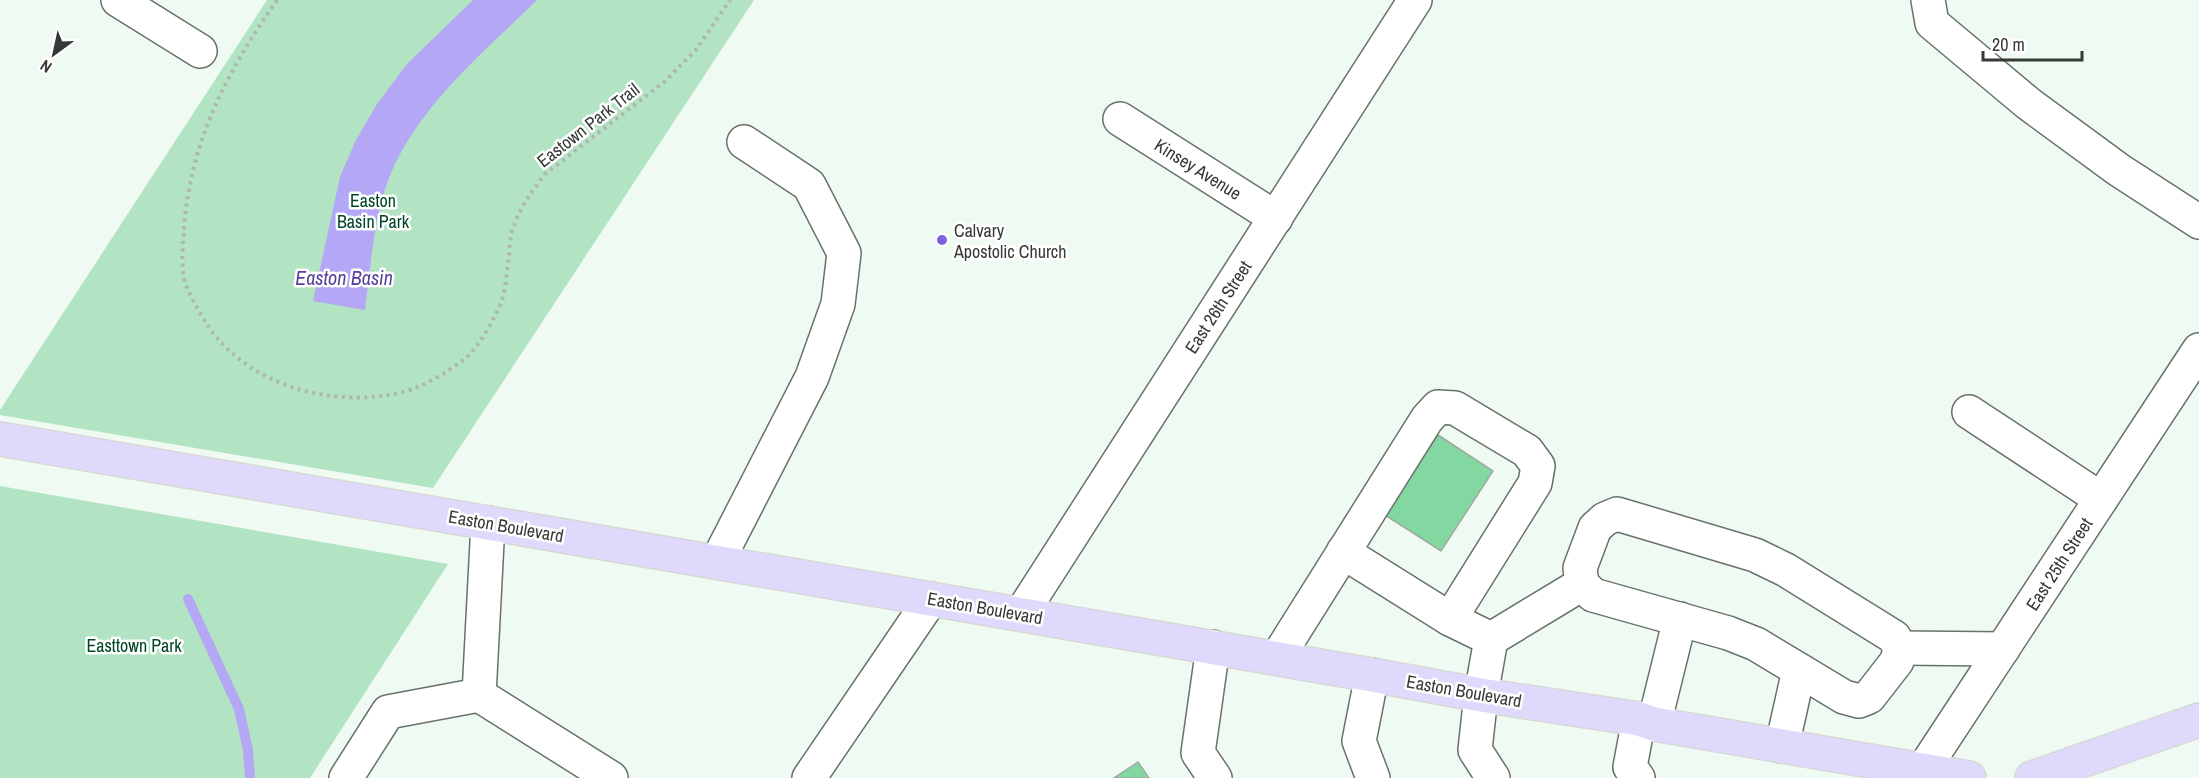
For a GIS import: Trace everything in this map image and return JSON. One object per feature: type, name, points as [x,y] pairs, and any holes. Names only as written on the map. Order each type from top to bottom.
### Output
[{"type":"main road","name":"Easton Boulevard","points":[[0,439],[931,598],[1481,695],[1647,721],[1926,774],[1969,778]]},
{"type":"main road","points":[[2032,778],[2199,720]]},
{"type":"street","points":[[118,0],[200,51]]},
{"type":"street","name":"East 26th Street","points":[[1021,614],[1415,0]]},
{"type":"street","points":[[1928,0],[1932,23],[2029,104],[2119,170],[2199,222]]},
{"type":"street","name":"Kinsey Avenue","points":[[1120,119],[1276,218]]},
{"type":"street","points":[[717,562],[812,377],[838,304],[844,253],[809,185],[744,142]]},
{"type":"street","name":"East 25th Street","points":[[1926,774],[2003,649],[2199,350]]},
{"type":"street","points":[[1276,658],[1427,419],[1438,407],[1455,408],[1527,451],[1538,466],[1535,483],[1450,619]]},
{"type":"street","points":[[1969,412],[2101,499]]},
{"type":"street","points":[[1617,514],[1755,555],[1786,570],[1894,637],[1900,648],[1897,661],[1869,697],[1859,701],[1844,697],[1756,644],[1728,633],[1593,595],[1582,584],[1580,568],[1595,528],[1605,519],[1617,514]]},
{"type":"street","points":[[479,695],[488,523]]},
{"type":"street","points":[[1343,552],[1450,619],[1491,639]]},
{"type":"street","points":[[1493,778],[1475,750],[1481,695],[1491,639],[1582,584]]},
{"type":"street","points":[[809,778],[931,598]]},
{"type":"street","points":[[1638,778],[1630,766],[1680,619]]},
{"type":"street","points":[[1213,647],[1198,753],[1215,778]]},
{"type":"street","points":[[1900,648],[2003,649]]},
{"type":"street","points":[[1782,746],[1799,670]]},
{"type":"street","points":[[1372,675],[1359,741],[1373,778]]},
{"type":"street","points":[[346,778],[388,712],[479,695],[611,778]]},
{"type":"path","name":"Eastown Park Trail","points":[[277,0],[249,40],[217,97],[196,154],[186,202],[183,243],[184,278],[196,307],[218,340],[242,362],[270,379],[299,390],[334,397],[371,398],[405,392],[440,375],[465,359],[488,330],[502,299],[512,230],[521,208],[532,191],[546,174],[663,83],[696,50],[730,0]]},
{"type":"green space","name":"Easton Basin Park","points":[[267,0],[754,0],[433,488],[0,415],[0,410]]},
{"type":"green space","name":"Easttown Park","points":[[0,486],[448,564],[310,778],[0,778]]},
{"type":"water","name":"Easton Basin","points":[[473,0],[537,0],[458,77],[440,97],[407,142],[394,166],[382,200],[374,237],[365,310],[313,301],[340,177],[356,140],[377,104],[407,64]]},
{"type":"building","points":[[1438,435],[1493,471],[1441,551],[1385,515]]},
{"type":"building","points":[[1138,762],[1149,778],[1114,778]]},
{"type":"waterway","points":[[188,599],[239,709],[248,750],[250,778]]},
{"type":"place","name":"Calvary Apostolic Church","points":[[942,240]]}]
